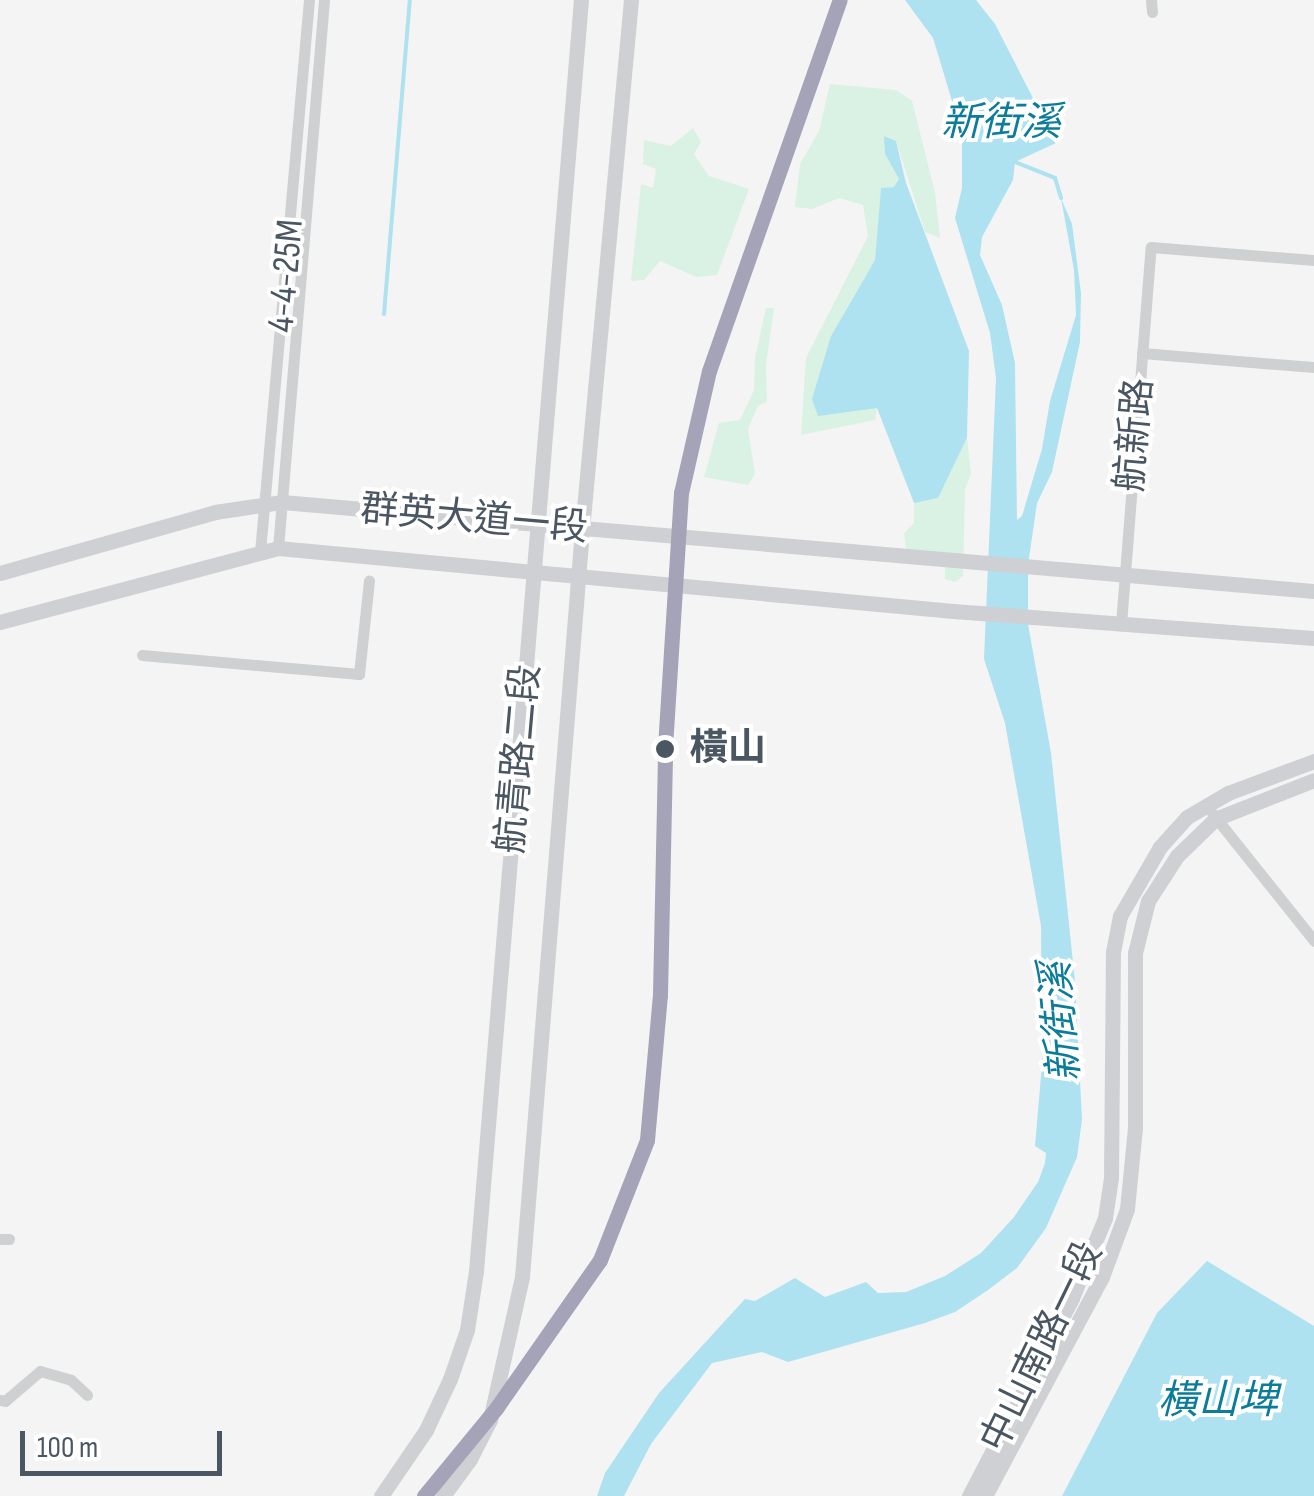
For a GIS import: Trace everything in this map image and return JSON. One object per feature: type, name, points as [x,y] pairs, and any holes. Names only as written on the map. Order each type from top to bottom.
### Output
[{"type":"street","name":"4-4-25M","points":[[278,548],[274,502],[310,0]]},
{"type":"street","name":"4-4-25M","points":[[260,552],[274,502],[324,0]]},
{"type":"street","name":"航青路二段","points":[[382,1496],[426,1430],[467,1330],[482,1208],[582,0]]},
{"type":"street","name":"航青路二段","points":[[443,1496],[470,1459],[490,1420],[522,1277],[582,530],[631,0]]},
{"type":"street","name":"航新路","points":[[1122,624],[1151,247],[1314,260]]},
{"type":"street","points":[[1142,353],[1314,367]]},
{"type":"street","name":"群英大道一段","points":[[0,573],[215,512],[274,502],[1124,575]]},
{"type":"street","name":"群英大道一段","points":[[0,622],[278,548],[1122,624]]},
{"type":"street","points":[[1124,575],[1314,591]]},
{"type":"street","points":[[142,654],[359,674],[369,581]]},
{"type":"street","points":[[1122,624],[1314,638]]},
{"type":"street","name":"中山南路一段","points":[[985,1496],[1115,1247],[1132,1170],[1135,953],[1140,925],[1162,876],[1211,812],[1314,761]]},
{"type":"street","name":"中山南路一段","points":[[968,1496],[1072,1298],[1105,1218],[1112,1178],[1113,952],[1120,916],[1160,847],[1187,817],[1314,780]]},
{"type":"street","points":[[1211,812],[1314,941]]},
{"type":"street","points":[[0,1400],[40,1371],[71,1380],[88,1395]]},
{"type":"green space","points":[[830,84],[896,90],[912,101],[935,193],[940,238],[925,232],[896,141],[885,154],[899,179],[894,187],[881,188],[875,260],[831,336],[877,407],[875,420],[801,435],[806,358],[868,236],[863,205],[839,198],[812,209],[795,207],[800,164],[819,131]]},
{"type":"green space","points":[[693,128],[701,142],[694,154],[709,176],[749,189],[717,275],[696,277],[660,261],[644,280],[631,281],[641,184],[653,188],[656,169],[643,164],[644,140],[671,146]]},
{"type":"green space","points":[[766,308],[774,308],[766,365],[767,402],[758,406],[748,429],[755,474],[748,485],[704,477],[719,423],[740,420],[754,390],[755,358]]},
{"type":"green space","points":[[967,438],[971,474],[965,489],[963,576],[955,582],[945,579],[945,561],[906,550],[904,533],[914,523],[914,503],[938,498]]},
{"type":"water","name":"新街溪","points":[[905,0],[976,0],[995,24],[1056,143],[1015,162],[1013,180],[982,237],[980,255],[1002,305],[1015,363],[1017,520],[1022,516],[1042,449],[1050,401],[1076,315],[1074,270],[1061,198],[1072,224],[1081,293],[1080,342],[1052,472],[1037,503],[1028,565],[1028,624],[1051,753],[1075,981],[1082,1120],[1077,1157],[1046,1228],[1017,1268],[988,1290],[955,1312],[925,1323],[788,1362],[762,1352],[712,1363],[651,1444],[624,1496],[597,1496],[605,1473],[659,1393],[745,1299],[755,1301],[795,1278],[825,1297],[866,1282],[878,1293],[906,1292],[945,1276],[981,1253],[1014,1217],[1038,1182],[1045,1163],[1046,1153],[1035,1146],[1042,1064],[1041,926],[1005,723],[984,659],[996,378],[990,333],[955,218],[962,188],[962,134],[933,38]]},
{"type":"water","points":[[884,136],[896,141],[906,183],[969,351],[967,438],[938,498],[914,503],[877,408],[818,416],[812,399],[831,336],[875,260],[881,188],[894,187],[899,179],[885,154]]},
{"type":"water","name":"橫山埤","points":[[1207,1261],[1314,1326],[1314,1496],[1062,1496],[1157,1313]]},
{"type":"waterway","points":[[384,314],[410,0]]},
{"type":"waterway","name":"新街溪","points":[[1015,162],[1055,178],[1061,198]]},
{"type":"transit line","points":[[424,1496],[497,1407],[600,1260],[647,1140],[660,995],[665,747],[681,493],[709,371],[840,0]]},
{"type":"place","name":"橫山","points":[[665,749]]}]
